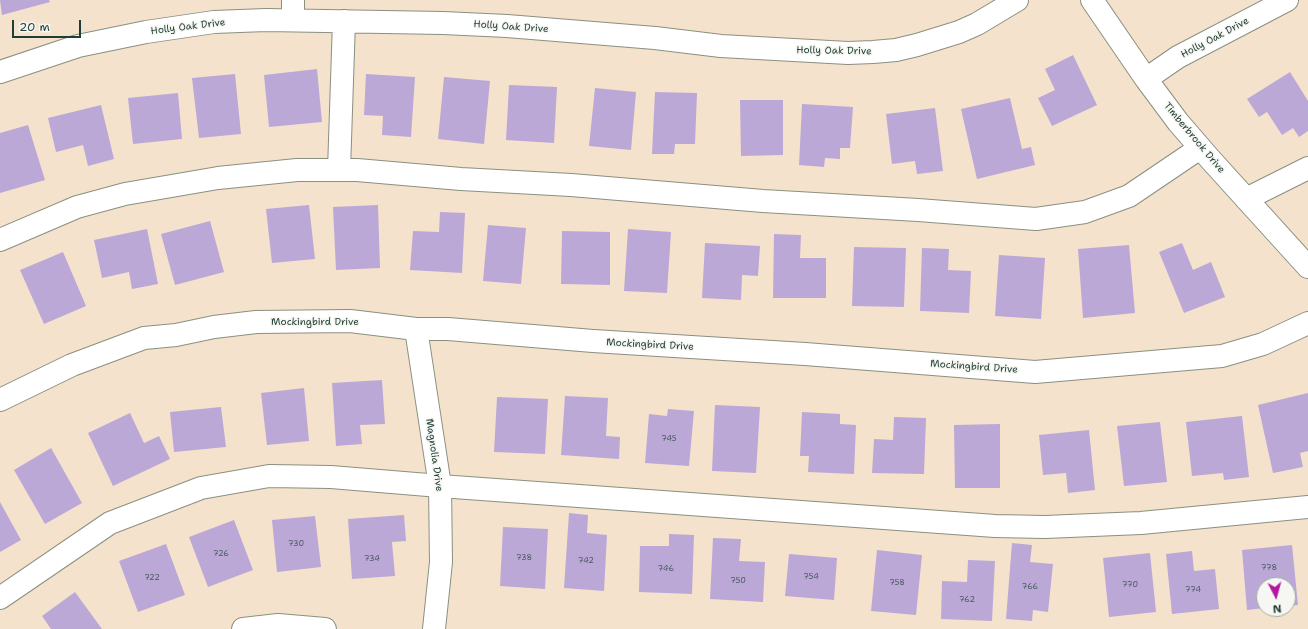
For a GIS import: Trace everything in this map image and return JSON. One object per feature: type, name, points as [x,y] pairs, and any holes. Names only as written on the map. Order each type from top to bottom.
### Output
[{"type":"street","name":"Holly Oak Drive","points":[[0,72],[78,46],[146,32],[293,10],[344,21],[508,26],[655,38],[721,46],[848,53],[896,50],[938,39],[977,24],[1017,0]]},
{"type":"street","name":"Timberbrook Drive","points":[[1092,0],[1146,79],[1178,122],[1308,267]]},
{"type":"street","name":"Holly Oak Drive","points":[[1146,79],[1178,57],[1287,0]]},
{"type":"street","points":[[339,170],[344,21]]},
{"type":"street","points":[[0,240],[77,207],[125,194],[218,178],[297,170],[357,170],[461,179],[571,185],[763,201],[918,210],[1036,219],[1085,212],[1129,196],[1200,148]]},
{"type":"street","points":[[1246,199],[1308,168]]},
{"type":"street","name":"Mockingbird Drive","points":[[0,400],[72,365],[144,338],[176,335],[214,327],[256,322],[350,320],[416,329],[448,329],[593,341],[805,354],[1035,372],[1222,356],[1263,344],[1308,323]]},
{"type":"street","name":"Magnolia Drive","points":[[416,329],[440,486],[441,562],[434,629]]},
{"type":"street","points":[[0,598],[110,523],[201,488],[269,476],[332,477],[994,526],[1045,527],[1142,523],[1308,507]]},
{"type":"street","points":[[243,629],[278,625],[326,629]]},
{"type":"building","points":[[0,0],[49,0],[50,2],[2,15]]},
{"type":"building","points":[[1073,55],[1097,105],[1052,126],[1038,98],[1055,90],[1045,69]]},
{"type":"building","points":[[317,69],[322,122],[269,127],[264,75]]},
{"type":"building","points":[[1290,72],[1308,101],[1308,131],[1299,137],[1293,128],[1282,135],[1267,112],[1259,117],[1247,99]]},
{"type":"building","points":[[235,74],[241,134],[199,138],[192,78]]},
{"type":"building","points":[[366,74],[415,77],[411,137],[382,135],[383,116],[364,115]]},
{"type":"building","points":[[444,77],[490,81],[484,144],[438,139]]},
{"type":"building","points":[[509,85],[557,87],[554,143],[506,140]]},
{"type":"building","points":[[595,88],[636,92],[631,150],[589,146]]},
{"type":"building","points":[[655,92],[697,93],[695,144],[675,144],[674,154],[652,154]]},
{"type":"building","points":[[178,93],[182,139],[133,144],[128,98]]},
{"type":"building","points":[[1010,98],[1022,149],[1031,147],[1035,165],[977,179],[961,109]]},
{"type":"building","points":[[740,100],[783,100],[783,155],[741,156]]},
{"type":"building","points":[[802,104],[853,107],[850,148],[840,148],[840,159],[825,158],[824,167],[799,165]]},
{"type":"building","points":[[101,105],[114,159],[88,166],[83,145],[56,152],[48,118]]},
{"type":"building","points":[[935,108],[943,171],[917,174],[915,161],[892,164],[886,114]]},
{"type":"building","points":[[28,125],[45,180],[0,193],[0,133]]},
{"type":"building","points":[[309,205],[315,259],[272,263],[266,209]]},
{"type":"building","points":[[378,205],[380,268],[336,270],[333,207]]},
{"type":"building","points":[[440,212],[465,213],[462,273],[410,270],[413,231],[439,232]]},
{"type":"building","points":[[210,221],[224,272],[175,285],[161,234]]},
{"type":"building","points":[[488,225],[526,228],[521,284],[483,281]]},
{"type":"building","points":[[147,229],[158,284],[132,289],[129,272],[102,278],[94,240]]},
{"type":"building","points":[[628,229],[671,232],[667,293],[624,291]]},
{"type":"building","points":[[562,231],[610,232],[610,285],[561,284]]},
{"type":"building","points":[[774,234],[801,235],[800,258],[826,258],[826,298],[773,298]]},
{"type":"building","points":[[705,243],[760,246],[758,276],[742,275],[741,300],[702,298]]},
{"type":"building","points":[[1182,243],[1193,270],[1211,262],[1225,297],[1184,313],[1159,252]]},
{"type":"building","points":[[1129,245],[1135,313],[1083,318],[1078,249]]},
{"type":"building","points":[[854,247],[906,248],[904,307],[852,306]]},
{"type":"building","points":[[922,248],[949,249],[948,270],[971,271],[969,313],[920,311]]},
{"type":"building","points":[[63,252],[86,306],[44,324],[20,270]]},
{"type":"building","points":[[999,255],[1045,258],[1041,319],[995,316]]},
{"type":"building","points":[[382,380],[385,424],[360,425],[362,444],[336,446],[332,383]]},
{"type":"building","points":[[304,388],[309,441],[267,445],[261,393]]},
{"type":"building","points":[[1308,393],[1308,451],[1300,453],[1303,467],[1273,473],[1258,405]]},
{"type":"building","points":[[565,396],[608,398],[606,436],[620,437],[619,459],[561,455]]},
{"type":"building","points":[[497,397],[548,399],[545,454],[494,452]]},
{"type":"building","points":[[715,405],[760,407],[756,473],[712,471]]},
{"type":"building","points":[[221,407],[226,447],[174,452],[170,412]]},
{"type":"building","points":[[668,409],[694,411],[689,466],[645,463],[649,414],[667,416]]},
{"type":"building","points":[[802,412],[840,414],[840,424],[856,425],[854,474],[808,472],[809,456],[800,456]]},
{"type":"building","points":[[130,413],[144,443],[159,436],[170,459],[113,486],[88,433]]},
{"type":"building","points":[[1242,416],[1249,477],[1224,480],[1223,473],[1192,476],[1186,422]]},
{"type":"building","points":[[894,417],[926,418],[924,474],[872,473],[874,439],[893,440]]},
{"type":"building","points":[[1160,422],[1167,482],[1124,486],[1117,426]]},
{"type":"building","points":[[1000,424],[1000,488],[955,488],[954,425]]},
{"type":"building","points":[[1089,430],[1095,490],[1068,493],[1066,473],[1043,475],[1039,435]]},
{"type":"building","points":[[51,448],[82,503],[45,524],[14,470]]},
{"type":"building","points":[[0,502],[21,540],[0,552]]},
{"type":"building","points":[[569,513],[588,515],[587,533],[607,535],[604,591],[564,588]]},
{"type":"building","points":[[404,515],[406,541],[392,542],[395,576],[352,579],[348,519]]},
{"type":"building","points":[[315,516],[321,567],[277,572],[272,520]]},
{"type":"building","points":[[234,520],[253,570],[208,587],[189,537]]},
{"type":"building","points":[[503,527],[548,529],[545,589],[500,586]]},
{"type":"building","points":[[669,534],[694,535],[692,594],[639,592],[640,546],[669,546]]},
{"type":"building","points":[[713,538],[741,539],[739,561],[765,562],[763,602],[710,599]]},
{"type":"building","points":[[1012,543],[1032,545],[1030,562],[1053,564],[1048,612],[1033,610],[1032,621],[1006,619]]},
{"type":"building","points":[[166,544],[185,595],[138,612],[119,561]]},
{"type":"building","points":[[1292,545],[1295,577],[1256,577],[1256,609],[1247,610],[1242,550]]},
{"type":"building","points":[[877,550],[922,555],[916,615],[871,611]]},
{"type":"building","points":[[1192,551],[1194,571],[1215,569],[1219,609],[1172,614],[1166,554]]},
{"type":"building","points":[[1150,553],[1156,612],[1109,617],[1103,558]]},
{"type":"building","points":[[789,554],[837,558],[834,600],[785,596]]},
{"type":"building","points":[[968,560],[995,561],[992,621],[941,619],[942,581],[967,582]]},
{"type":"building","points":[[1296,585],[1298,605],[1296,605]]},
{"type":"building","points":[[75,592],[102,629],[51,629],[42,616]]}]
